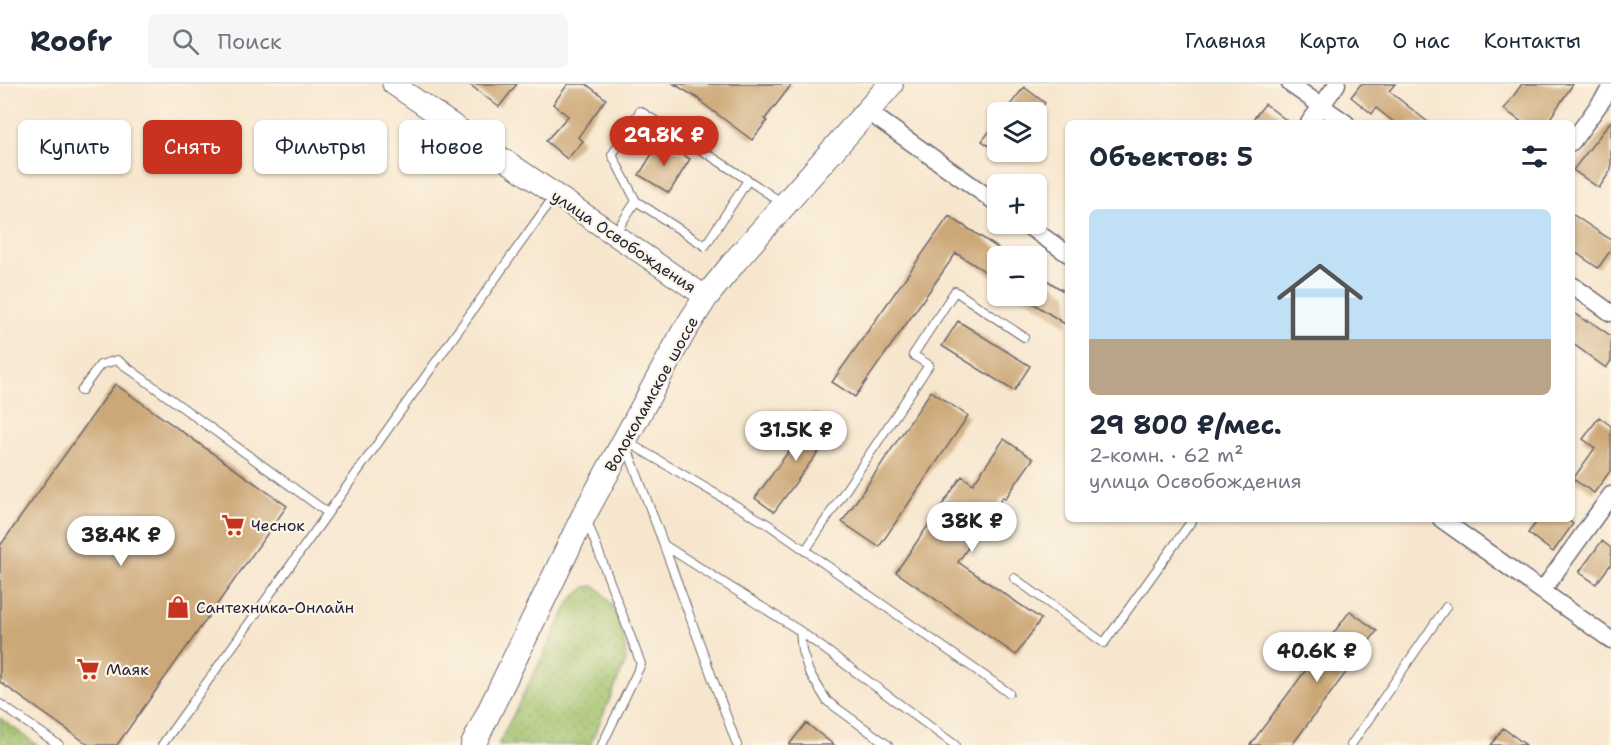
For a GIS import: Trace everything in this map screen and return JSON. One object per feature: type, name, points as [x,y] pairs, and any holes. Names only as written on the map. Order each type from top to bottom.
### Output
[{"type":"main road","name":"Волоколамское шоссе","points":[[473,745],[584,515],[683,333],[706,297],[891,84]]},
{"type":"street","name":"улица Освобождения","points":[[393,84],[706,297]]},
{"type":"street","points":[[1290,84],[1342,120]]},
{"type":"street","points":[[1311,120],[1337,84]]},
{"type":"street","points":[[1575,138],[1611,88]]},
{"type":"street","points":[[867,111],[987,196]]},
{"type":"street","points":[[1039,234],[1065,252]]},
{"type":"street","points":[[1575,287],[1611,312]]},
{"type":"street","points":[[1542,591],[1611,495]]},
{"type":"street","points":[[1445,522],[1611,640]]},
{"type":"lane","points":[[748,180],[705,246],[636,201],[612,155],[640,111],[748,180],[785,204]]},
{"type":"lane","points":[[162,745],[555,194]]},
{"type":"lane","points":[[614,234],[636,201]]},
{"type":"lane","points":[[806,550],[929,365],[913,355],[955,291],[1024,337]]},
{"type":"lane","points":[[81,391],[100,365],[117,360],[328,513]]},
{"type":"lane","points":[[624,440],[737,745]]},
{"type":"lane","points":[[624,440],[769,525],[1009,693]]},
{"type":"lane","points":[[584,515],[641,664],[602,745]]},
{"type":"lane","points":[[1014,578],[1104,643],[1192,522]]},
{"type":"lane","points":[[664,545],[800,631],[955,745]]},
{"type":"lane","points":[[1351,745],[1446,607]]},
{"type":"lane","points":[[800,631],[802,651],[809,672],[827,701],[888,745]]},
{"type":"lane","points":[[0,704],[58,745]]},
{"type":"green space","points":[[594,586],[601,591],[615,610],[624,635],[626,661],[590,745],[498,745],[571,600],[586,587]]},
{"type":"green space","points":[[0,718],[37,745],[0,745]]},
{"type":"building","points":[[469,84],[517,84],[499,107]]},
{"type":"building","points":[[568,84],[586,84],[606,99],[578,137],[583,141],[567,159],[546,141],[568,116],[553,104]]},
{"type":"building","points":[[674,84],[792,84],[752,140],[702,101]]},
{"type":"building","points":[[1361,84],[1395,84],[1389,91],[1425,120],[1391,120],[1376,108],[1372,114],[1351,97]]},
{"type":"building","points":[[1522,84],[1573,84],[1549,120],[1519,120],[1504,109]]},
{"type":"building","points":[[1024,87],[1044,102],[1012,102]]},
{"type":"building","points":[[1265,104],[1286,120],[1252,120]]},
{"type":"building","points":[[1611,121],[1611,170],[1599,188],[1575,171],[1575,167]]},
{"type":"building","points":[[987,134],[987,144],[982,141]]},
{"type":"building","points":[[660,141],[690,159],[669,193],[639,175]]},
{"type":"building","points":[[949,216],[995,246],[987,246],[987,273],[956,253],[855,397],[832,382]]},
{"type":"building","points":[[1575,216],[1611,240],[1611,250],[1598,268],[1575,252]]},
{"type":"building","points":[[1047,280],[1065,292],[1065,324],[1037,306],[1047,306]]},
{"type":"building","points":[[1575,313],[1611,336],[1611,361],[1606,368],[1575,345]]},
{"type":"building","points":[[958,321],[1030,366],[1014,391],[942,346]]},
{"type":"building","points":[[115,384],[287,506],[117,745],[89,745],[0,682],[0,546]]},
{"type":"building","points":[[931,391],[968,416],[879,547],[842,522]]},
{"type":"building","points":[[816,413],[836,428],[774,512],[755,498]]},
{"type":"building","points":[[1599,417],[1611,426],[1611,470],[1594,493],[1575,480],[1575,476],[1595,448],[1583,439]]},
{"type":"building","points":[[1004,439],[1033,459],[1005,499],[1003,497],[958,562],[1041,619],[1016,655],[896,572],[962,476],[973,484]]},
{"type":"building","points":[[1537,522],[1571,522],[1573,524],[1553,552],[1528,533]]},
{"type":"building","points":[[1602,541],[1611,548],[1611,564],[1596,584],[1579,572]]},
{"type":"building","points":[[1350,611],[1377,631],[1292,745],[1250,745]]},
{"type":"building","points":[[806,723],[834,745],[789,745]]},
{"type":"building","points":[[1503,728],[1526,745],[1491,745]]},
{"type":"place","name":"Чеснок","points":[[233,525]]},
{"type":"place","name":"Сантехника-Онлайн","points":[[178,607]]},
{"type":"place","name":"Маяк","points":[[88,669]]}]
